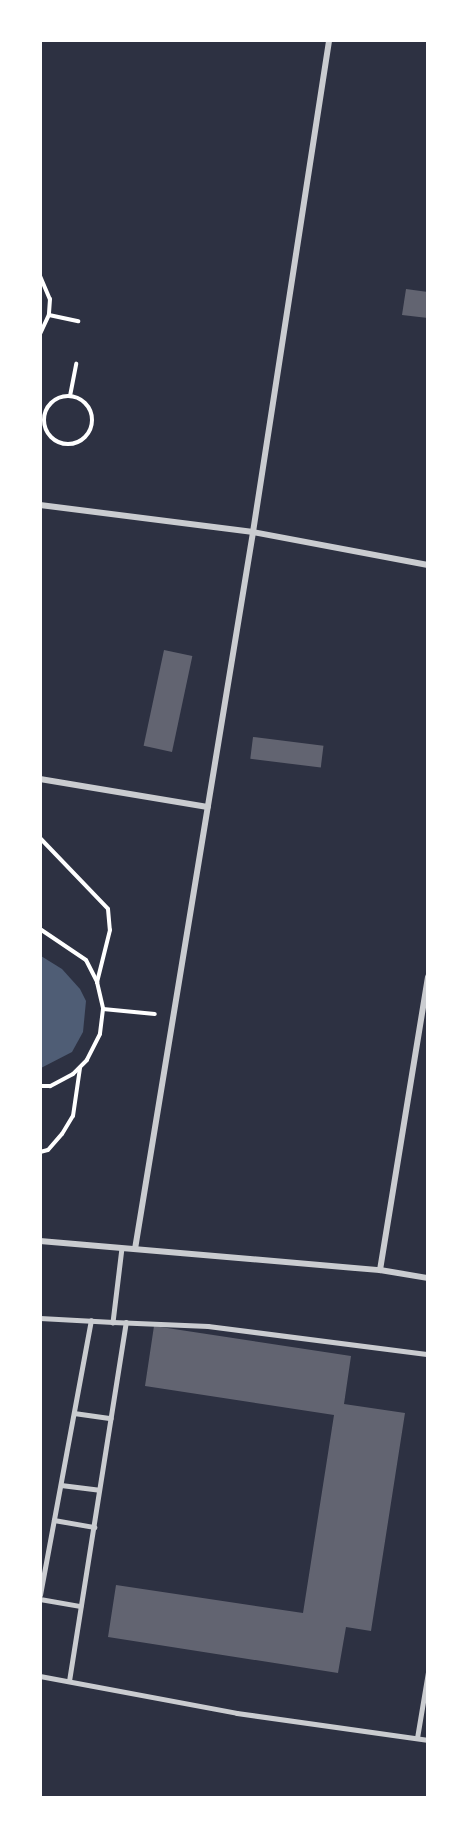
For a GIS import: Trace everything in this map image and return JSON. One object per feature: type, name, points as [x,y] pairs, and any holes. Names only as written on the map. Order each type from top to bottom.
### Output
[{"type":"street","points":[[135,1249],[253,532],[329,40]]},
{"type":"street","points":[[40,505],[253,532],[428,565]]},
{"type":"street","points":[[40,779],[208,807]]},
{"type":"street","points":[[380,1270],[428,977]]},
{"type":"street","points":[[40,1241],[380,1270],[428,1278]]},
{"type":"lane","points":[[113,1322],[122,1248]]},
{"type":"lane","points":[[40,1318],[208,1326],[428,1354]]},
{"type":"lane","points":[[80,1606],[40,1597],[91,1320]]},
{"type":"lane","points":[[69,1681],[126,1322]]},
{"type":"lane","points":[[74,1413],[111,1418]]},
{"type":"lane","points":[[61,1485],[99,1490]]},
{"type":"lane","points":[[54,1520],[93,1527]]},
{"type":"lane","points":[[417,1738],[428,1672]]},
{"type":"lane","points":[[40,1676],[237,1713],[428,1740]]},
{"type":"path","points":[[40,276],[50,299],[49,315],[40,334]]},
{"type":"path","points":[[49,315],[78,321]]},
{"type":"path","points":[[70,396],[76,364]]},
{"type":"path","points":[[70,396],[82,400],[91,413],[91,429],[80,441],[64,444],[50,437],[42,415],[51,402],[70,396]]},
{"type":"path","points":[[40,838],[108,909],[110,930],[97,982]]},
{"type":"path","points":[[40,929],[86,960],[97,982],[103,1009],[100,1034],[87,1060],[74,1074],[50,1086],[40,1086]]},
{"type":"path","points":[[103,1009],[155,1014]]},
{"type":"path","points":[[40,1152],[48,1150],[73,1116],[80,1067]]},
{"type":"water","points":[[41,956],[62,969],[80,989],[86,1001],[83,1032],[72,1052],[41,1068]]},
{"type":"building","points":[[406,289],[428,292],[428,318],[402,315]]},
{"type":"building","points":[[164,650],[192,656],[172,752],[144,746]]},
{"type":"building","points":[[253,737],[323,746],[321,767],[250,759]]},
{"type":"building","points":[[154,1326],[351,1356],[344,1404],[405,1413],[371,1631],[346,1627],[338,1673],[108,1637],[116,1585],[303,1613],[334,1415],[145,1386]]}]
